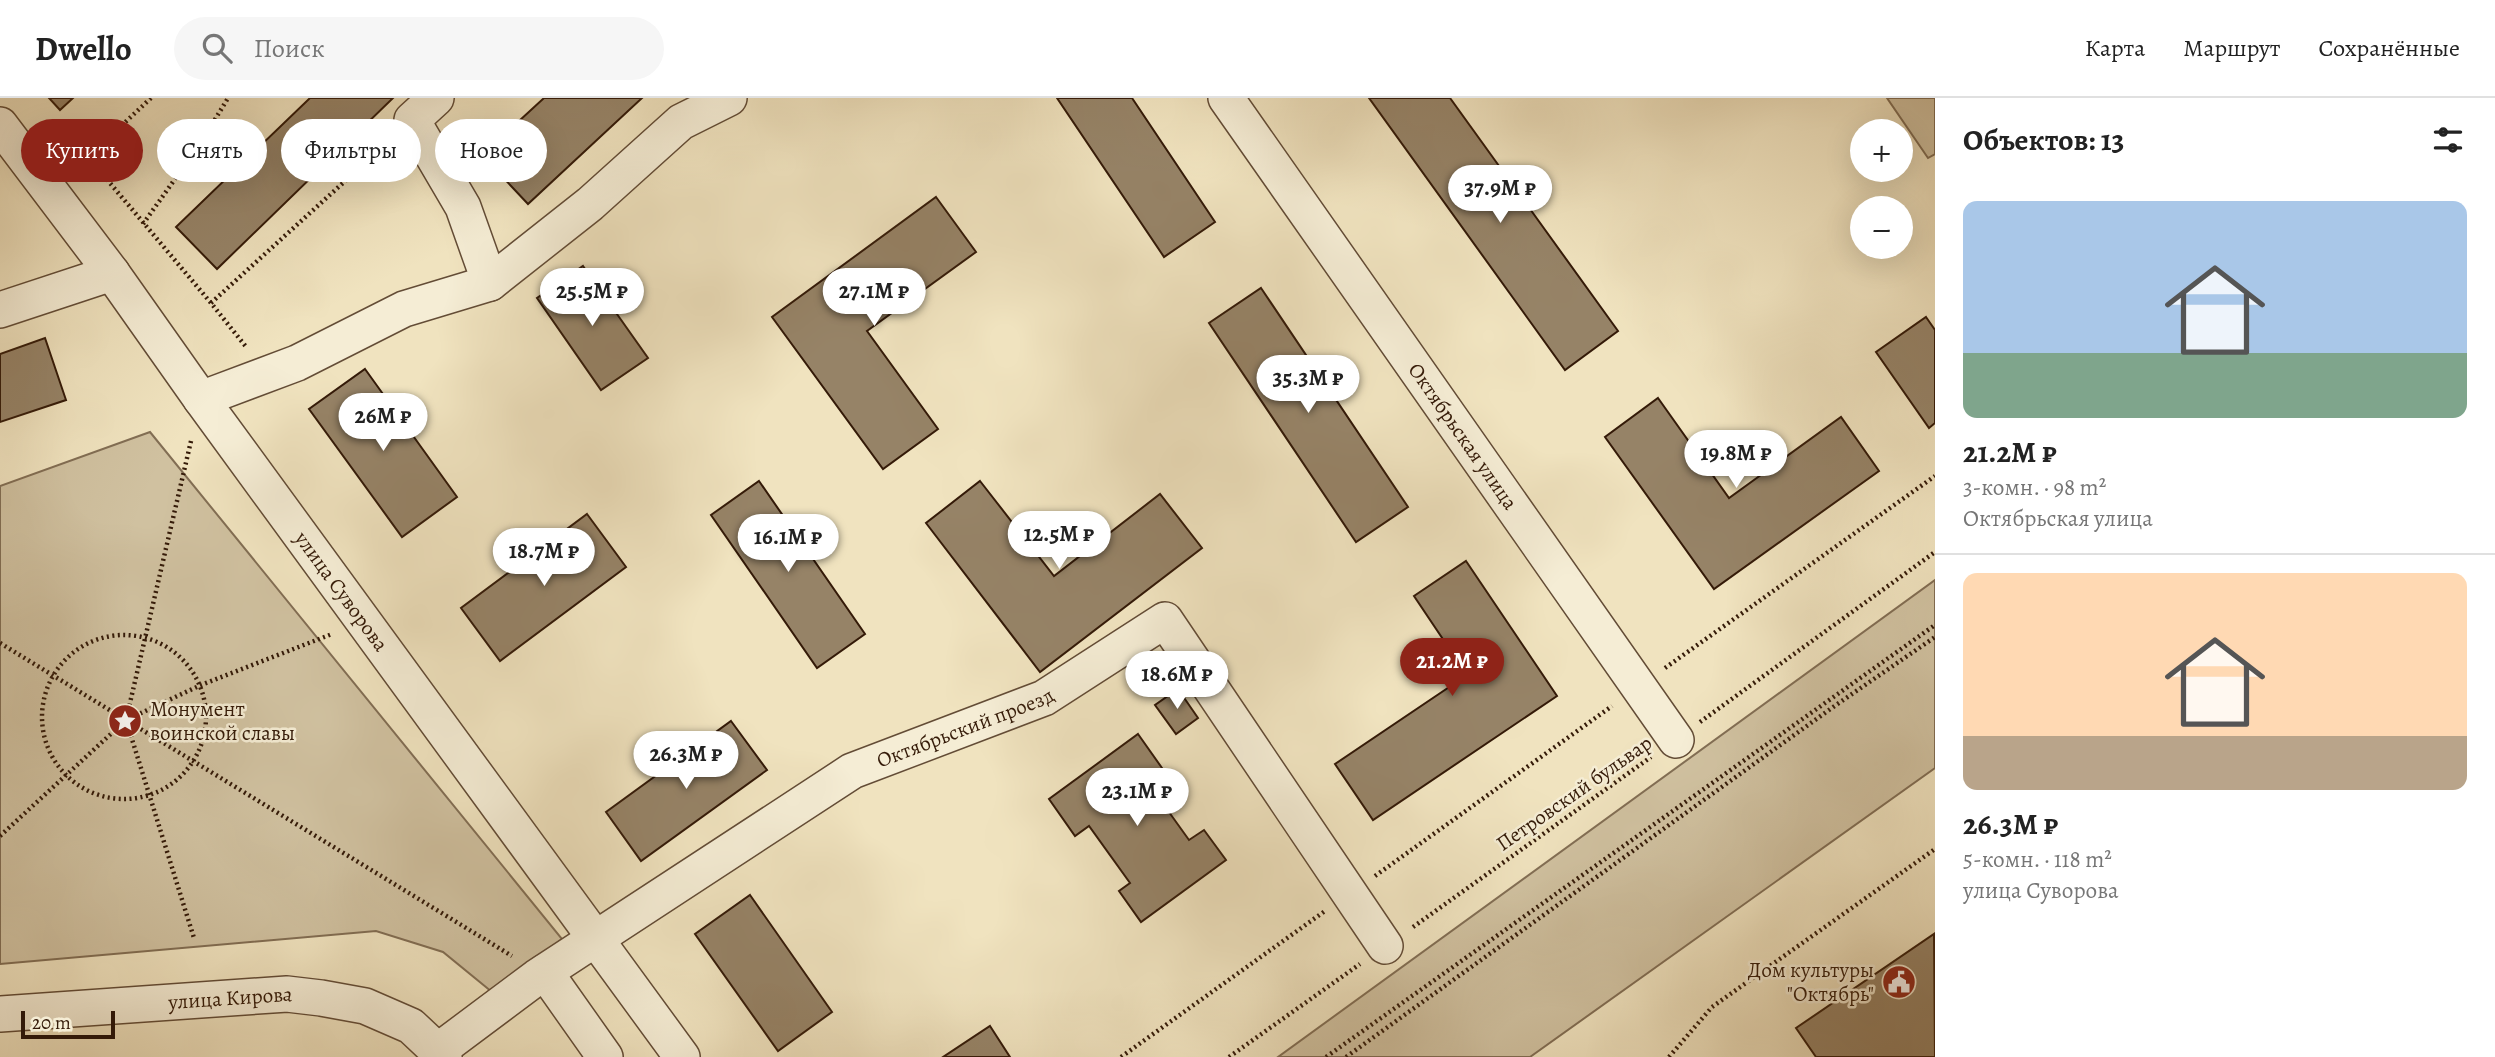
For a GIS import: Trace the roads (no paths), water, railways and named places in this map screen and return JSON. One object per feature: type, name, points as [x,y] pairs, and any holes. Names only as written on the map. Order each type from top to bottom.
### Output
[{"type":"street","points":[[201,399],[297,363],[404,309],[490,283],[590,204],[681,122],[730,98]]},
{"type":"street","name":"Октябрьская улица","points":[[1226,98],[1676,740]]},
{"type":"street","points":[[424,109],[490,283]]},
{"type":"street","name":"улица Суворова","points":[[0,125],[112,272],[201,399],[682,1057]]},
{"type":"street","points":[[0,310],[112,272]]},
{"type":"street","name":"Октябрьский проезд","points":[[441,1054],[541,975],[852,771],[1044,698],[1165,620],[1385,946]]},
{"type":"street","points":[[541,975],[605,1057]]},
{"type":"street","name":"улица Кирова","points":[[0,1014],[287,994],[365,1006],[411,1026],[441,1054]]},
{"type":"place","name":"Монумент воинской славы","points":[[125,721]]},
{"type":"place","name":"Дом культуры \"Октябрь\"","points":[[1899,982]]}]
